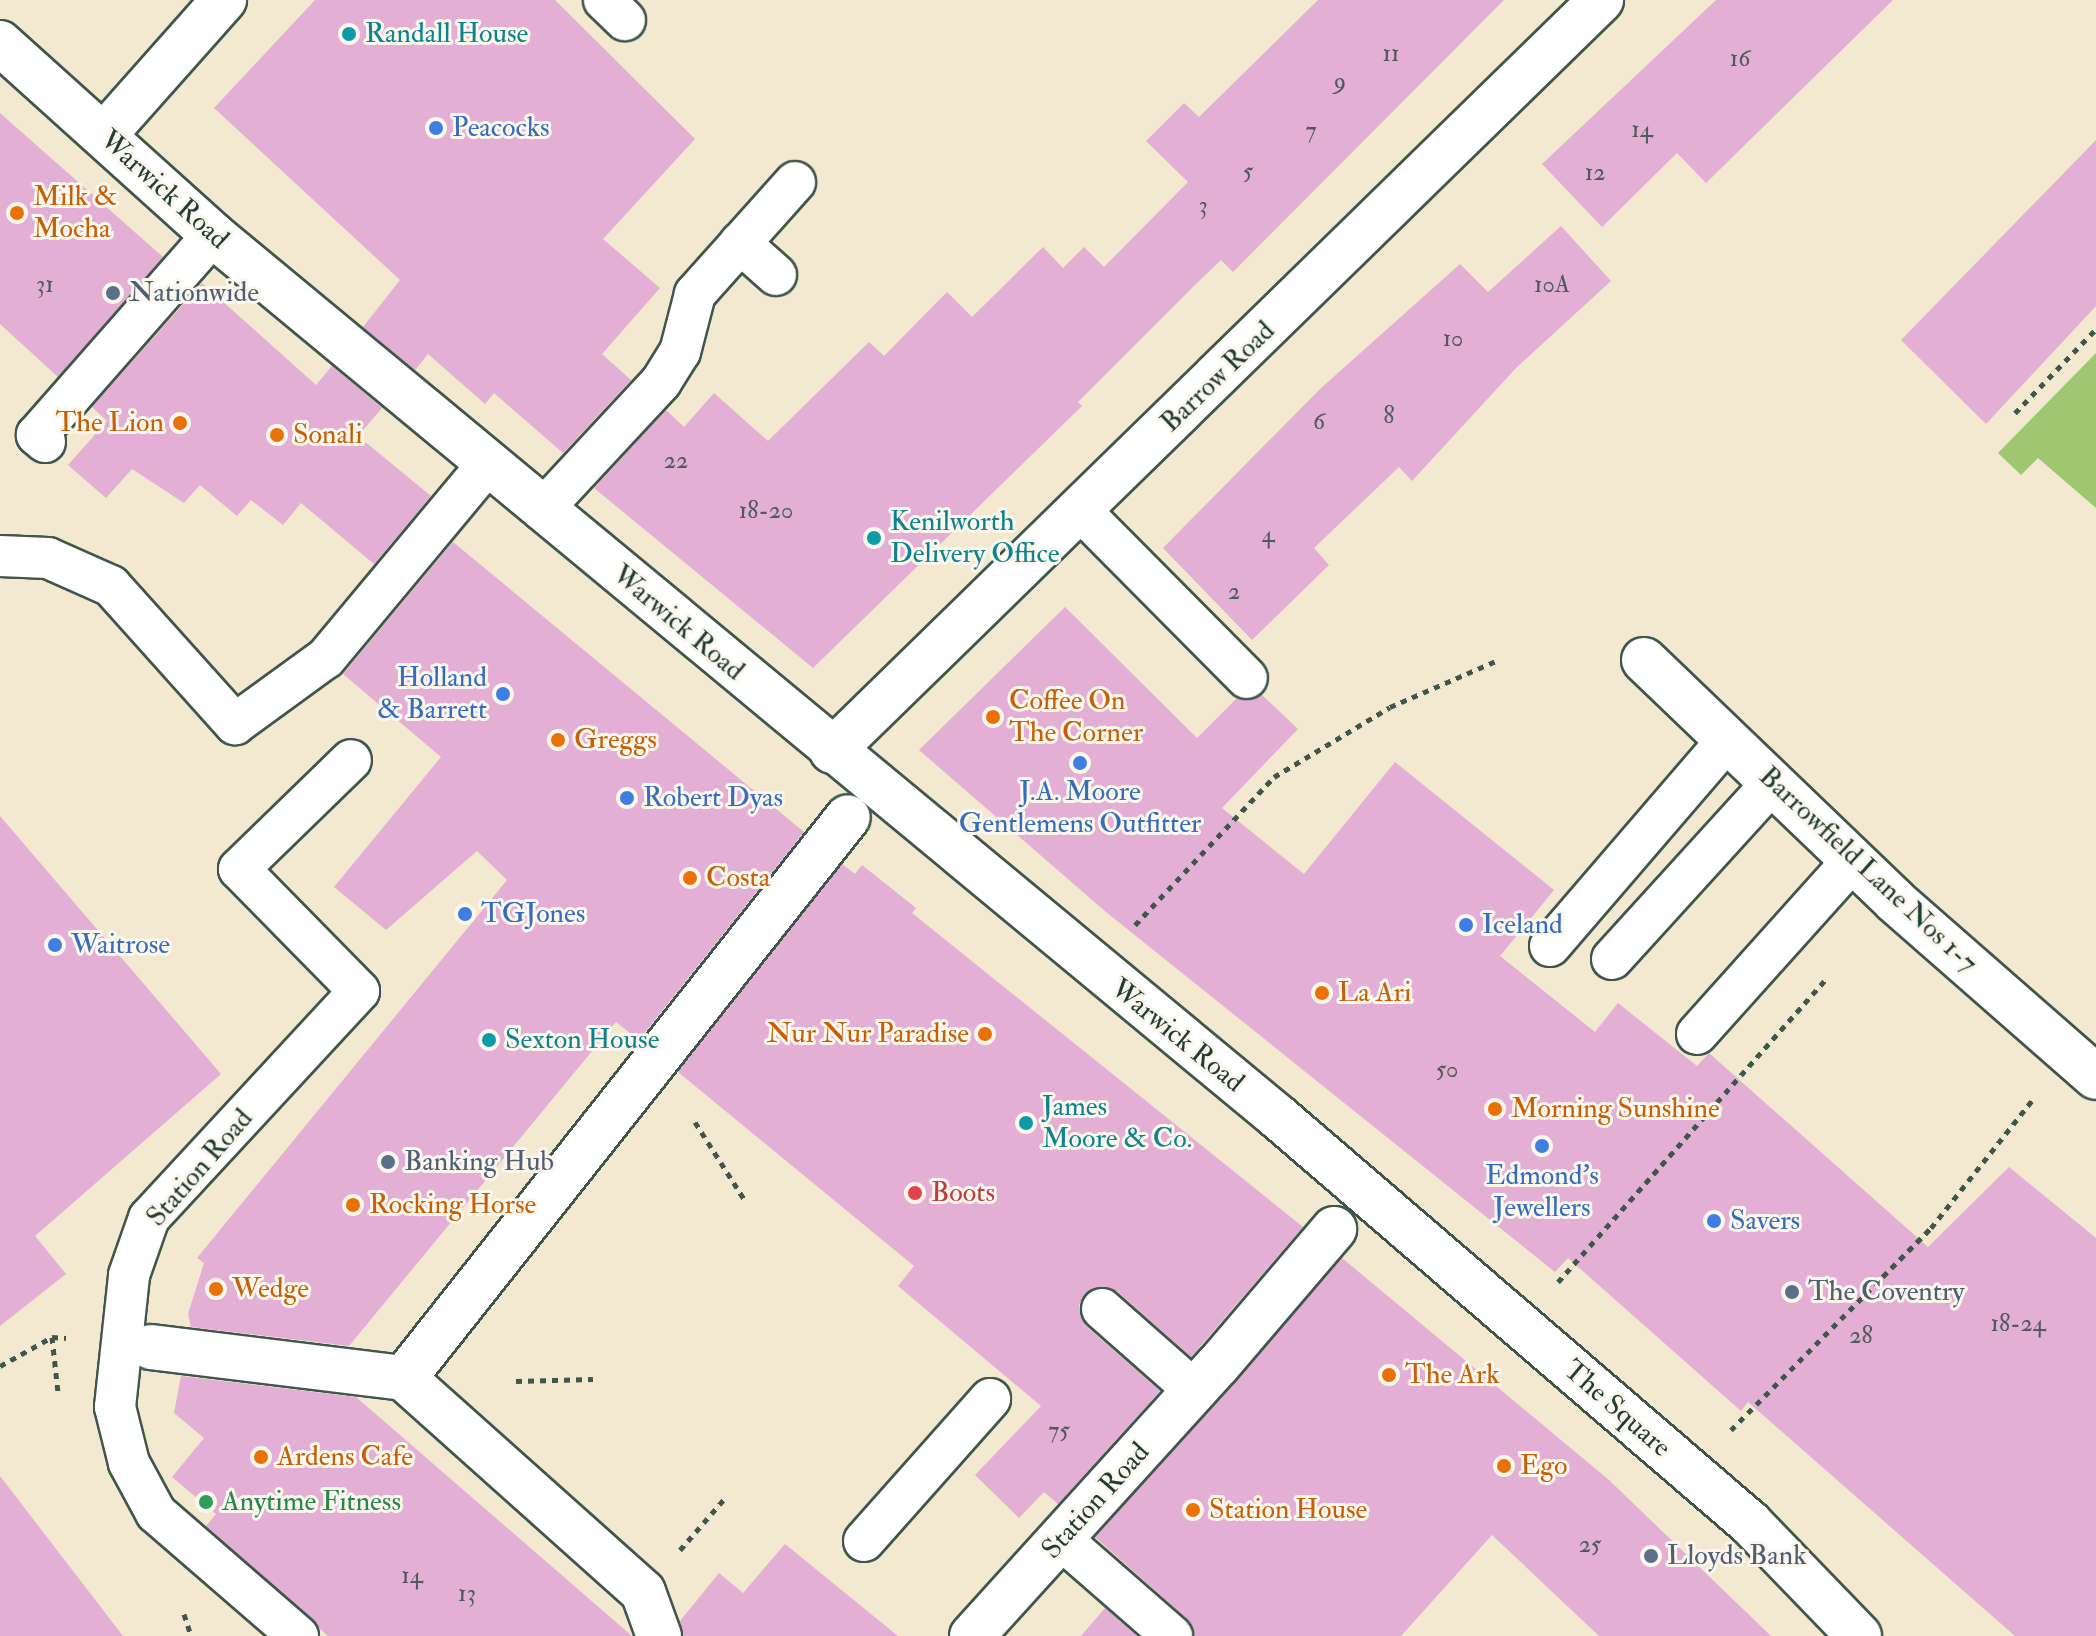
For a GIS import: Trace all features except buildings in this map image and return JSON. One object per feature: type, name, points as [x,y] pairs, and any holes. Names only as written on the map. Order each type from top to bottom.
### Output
[{"type":"street","points":[[104,135],[224,0]]},
{"type":"street","name":"Barrow Road","points":[[832,751],[1601,0]]},
{"type":"street","name":"Warwick Road","points":[[5,57],[104,135],[213,235],[487,465],[1365,1192]]},
{"type":"street","name":"Barrowfield Lane Nos 1-7","points":[[1644,660],[1853,860],[2096,1077]]},
{"type":"street","points":[[404,1378],[848,817]]},
{"type":"street","name":"The Square","points":[[1365,1192],[1750,1523],[1859,1636]]},
{"type":"street","name":"Station Road","points":[[972,1636],[1207,1378],[1334,1229]]},
{"type":"street","points":[[151,1347],[404,1378],[643,1592],[659,1636]]},
{"type":"lane","points":[[542,510],[661,382],[680,352],[695,294],[795,182]]},
{"type":"lane","points":[[45,442],[37,435],[213,235]]},
{"type":"lane","points":[[740,243],[776,275]]},
{"type":"lane","points":[[0,556],[48,558],[111,586],[235,724],[326,658],[487,465]]},
{"type":"lane","points":[[1079,509],[1247,678]]},
{"type":"lane","points":[[1550,946],[1728,739]]},
{"type":"lane","name":"Station Road","points":[[298,1636],[156,1513],[129,1463],[115,1407],[129,1275],[149,1218],[359,991],[239,869],[351,760]]},
{"type":"lane","points":[[1612,959],[1773,782]]},
{"type":"lane","points":[[1697,1034],[1853,860]]},
{"type":"lane","points":[[1102,1309],[1207,1378]]},
{"type":"lane","points":[[864,1541],[990,1399]]},
{"type":"lane","points":[[1062,1540],[1172,1636]]},
{"type":"path","points":[[2015,413],[2096,329]]},
{"type":"path","points":[[1124,937],[1274,777],[1390,707],[1498,660]]},
{"type":"path","points":[[1554,1286],[1831,973]]},
{"type":"path","points":[[1731,1431],[1931,1228],[2039,1093]]},
{"type":"path","points":[[695,1122],[746,1202]]},
{"type":"path","points":[[516,1381],[593,1379]]},
{"type":"path","points":[[676,1555],[725,1498]]},
{"type":"green space","points":[[2096,353],[2096,508],[2038,458],[2021,475],[1998,453]]},
{"type":"place","name":"Randall House","points":[[349,34]]},
{"type":"place","name":"Peacocks","points":[[436,128]]},
{"type":"place","name":"Milk & Mocha","points":[[17,213]]},
{"type":"place","name":"Nationwide","points":[[113,293]]},
{"type":"place","name":"The Lion","points":[[180,423]]},
{"type":"place","name":"Sonali","points":[[277,435]]},
{"type":"place","name":"Kenilworth Delivery Office","points":[[874,538]]},
{"type":"place","name":"Holland & Barrett","points":[[503,694]]},
{"type":"place","name":"Coffee On The Corner","points":[[993,717]]},
{"type":"place","name":"Greggs","points":[[558,740]]},
{"type":"place","name":"J.A. Moore Gentlemens Outfitter","points":[[1080,763]]},
{"type":"place","name":"Robert Dyas","points":[[627,798]]},
{"type":"place","name":"Costa","points":[[690,878]]},
{"type":"place","name":"TGJones","points":[[465,914]]},
{"type":"place","name":"Iceland","points":[[1466,925]]},
{"type":"place","name":"Waitrose","points":[[55,945]]},
{"type":"place","name":"La Ari","points":[[1322,993]]},
{"type":"place","name":"Nur Nur Paradise","points":[[985,1034]]},
{"type":"place","name":"Sexton House","points":[[489,1040]]},
{"type":"place","name":"Morning Sunshine","points":[[1495,1109]]},
{"type":"place","name":"James Moore & Co.","points":[[1026,1123]]},
{"type":"place","name":"Edmond's Jewellers","points":[[1542,1146]]},
{"type":"place","name":"Banking Hub","points":[[388,1162]]},
{"type":"place","name":"Boots","points":[[915,1193]]},
{"type":"place","name":"Rocking Horse","points":[[353,1205]]},
{"type":"place","name":"Savers","points":[[1714,1221]]},
{"type":"place","name":"Wedge","points":[[216,1289]]},
{"type":"place","name":"The Coventry","points":[[1792,1292]]},
{"type":"place","name":"The Ark","points":[[1389,1375]]},
{"type":"place","name":"Ardens Cafe","points":[[261,1457]]},
{"type":"place","name":"Ego","points":[[1504,1466]]},
{"type":"place","name":"Anytime Fitness","points":[[206,1502]]},
{"type":"place","name":"Station House","points":[[1193,1510]]},
{"type":"place","name":"Lloyds Bank","points":[[1651,1556]]}]
